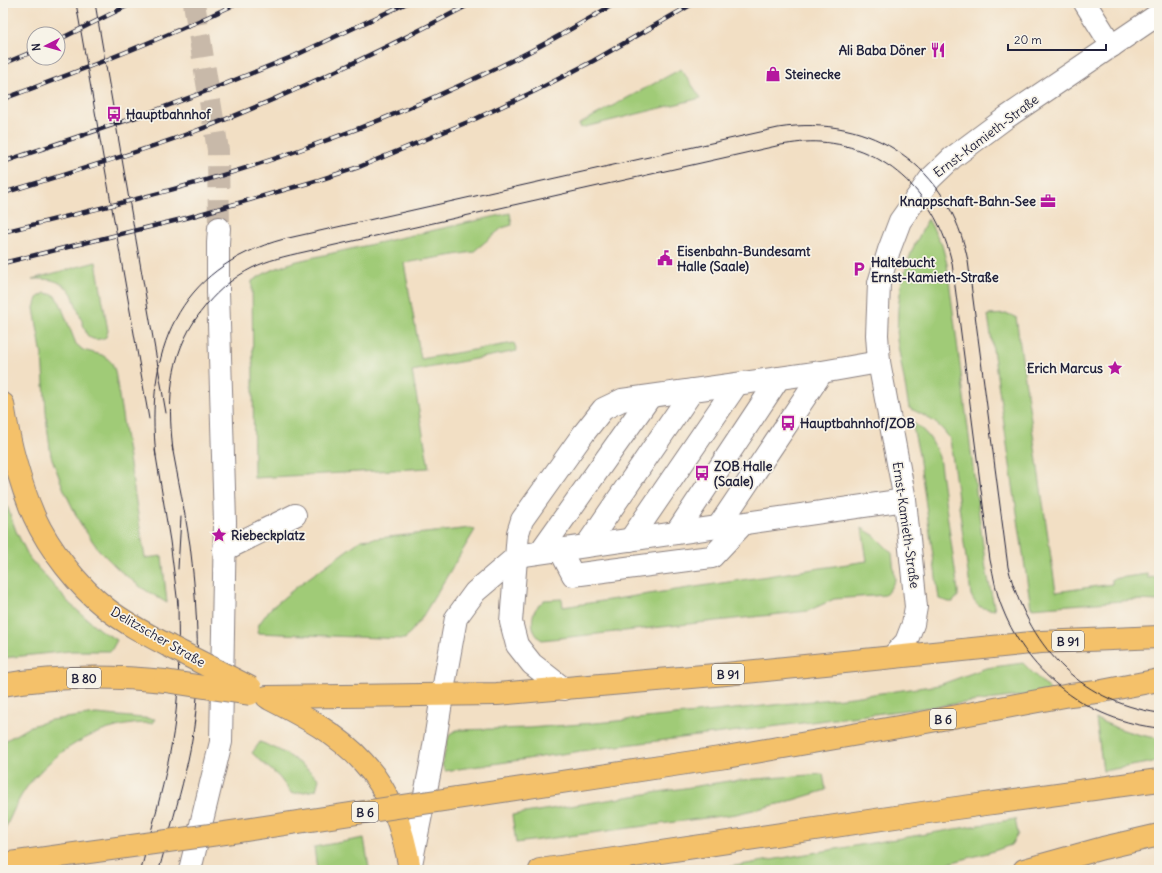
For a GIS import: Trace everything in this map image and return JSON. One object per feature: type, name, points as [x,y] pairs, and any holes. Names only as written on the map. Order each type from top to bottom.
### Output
[{"type":"main road","name":"Delitzscher Straße","points":[[3,404],[6,423],[22,485],[35,516],[49,543],[66,567],[85,589],[106,608],[144,633],[256,693]]},
{"type":"main road","name":"B 91","points":[[256,693],[442,696],[497,694],[726,674],[1034,642],[1159,637]]},
{"type":"main road","name":"B 80","points":[[3,685],[98,678],[134,678],[256,693],[306,717],[334,736],[363,762],[383,788],[394,810],[410,870]]},
{"type":"main road","name":"B 6","points":[[3,864],[232,832],[726,757],[1159,680]]},
{"type":"main road","points":[[540,870],[1159,780]]},
{"type":"main road","points":[[1024,870],[1103,848],[1159,835]]},
{"type":"street","points":[[1085,3],[1112,46]]},
{"type":"street","name":"Ernst-Kamieth-Straße","points":[[892,657],[906,642],[913,624],[916,607],[905,500],[879,362],[877,323],[879,283],[900,221],[919,192],[952,158],[1007,117],[1159,14]]},
{"type":"street","points":[[190,870],[221,742],[224,522],[218,291],[219,228]]},
{"type":"street","points":[[564,689],[532,664],[517,645],[511,622],[518,534],[522,520],[584,433],[603,409],[622,400],[822,372],[879,362]]},
{"type":"street","points":[[718,527],[822,372]]},
{"type":"street","points":[[676,533],[779,378]]},
{"type":"street","points":[[630,540],[736,384]]},
{"type":"street","points":[[586,546],[693,390]]},
{"type":"street","points":[[550,551],[650,397]]},
{"type":"street","points":[[410,870],[431,766],[456,618],[475,592],[517,556],[905,500]]},
{"type":"street","points":[[224,550],[295,515]]},
{"type":"street","points":[[550,551],[573,575],[695,560],[712,557],[744,524]]},
{"type":"green space","points":[[681,69],[701,98],[581,128],[579,124]]},
{"type":"green space","points":[[510,213],[512,225],[502,228],[473,252],[404,263],[421,359],[514,343],[517,351],[412,371],[429,468],[254,478],[252,281],[267,272],[293,262]]},
{"type":"green space","points":[[928,219],[942,245],[947,264],[986,569],[995,610],[980,607],[975,603],[971,595],[950,439],[937,424],[909,408],[897,340],[898,308],[902,280],[912,250]]},
{"type":"green space","points":[[96,262],[108,331],[106,337],[101,339],[91,338],[87,335],[72,294],[64,285],[44,279],[32,279]]},
{"type":"green space","points":[[45,293],[54,295],[60,303],[76,344],[83,350],[102,355],[112,363],[115,371],[145,558],[162,556],[167,603],[142,588],[119,570],[98,549],[80,523],[64,490],[51,456],[47,425],[42,356],[34,308],[37,298]]},
{"type":"green space","points":[[1008,314],[1016,317],[1056,592],[1112,584],[1112,579],[1147,574],[1148,578],[1159,576],[1159,601],[1135,600],[1031,608],[988,315]]},
{"type":"green space","points":[[912,422],[929,437],[939,457],[958,591],[958,596],[953,602],[939,599],[919,455]]},
{"type":"green space","points":[[7,506],[16,531],[30,559],[70,604],[100,630],[117,640],[111,651],[70,651],[3,658],[3,508]]},
{"type":"green space","points":[[471,528],[475,530],[421,619],[405,639],[257,633],[259,624],[270,609],[299,585],[361,540]]},
{"type":"green space","points":[[862,528],[875,536],[892,553],[895,580],[885,595],[834,599],[808,611],[542,640],[534,631],[532,623],[533,614],[544,600],[562,599],[563,607],[867,561]]},
{"type":"green space","points":[[1023,663],[1052,692],[609,747],[445,771],[442,765],[448,738],[451,733],[457,730],[529,728],[607,722],[852,697],[939,685],[986,668]]},
{"type":"green space","points":[[96,714],[155,719],[152,723],[134,724],[100,732],[69,747],[42,770],[30,783],[15,807],[3,834],[3,742],[31,726],[51,720]]},
{"type":"green space","points":[[1096,719],[1127,731],[1159,738],[1159,761],[1103,771]]},
{"type":"green space","points":[[260,742],[278,749],[305,767],[319,779],[316,790],[292,794],[279,777],[252,753]]},
{"type":"green space","points":[[823,774],[826,790],[783,803],[736,814],[516,843],[512,815],[729,781]]},
{"type":"green space","points":[[1015,819],[1018,834],[1011,845],[991,852],[923,870],[711,870]]},
{"type":"green space","points":[[364,838],[369,868],[356,870],[317,870],[314,847]]},
{"type":"tunnel","points":[[194,3],[218,150],[219,228]]},
{"type":"tram line","points":[[76,3],[149,419]]},
{"type":"tram line","points":[[95,3],[166,413]]},
{"type":"tram line","points":[[156,456],[154,418],[156,382],[163,349],[175,319],[193,293],[217,271],[247,252],[284,239],[778,128],[812,126],[845,129],[875,139],[902,154],[925,174],[944,198],[959,228],[968,261],[1008,567],[1017,595],[1028,621],[1043,644],[1060,664],[1080,682],[1104,696],[1130,706],[1159,713]]},
{"type":"tram line","points":[[173,451],[170,411],[171,392],[178,356],[185,338],[194,321],[207,304],[227,284],[239,275],[258,265],[277,258],[781,145],[800,142],[820,142],[845,146],[867,154],[888,165],[906,180],[922,198],[935,218],[945,240],[952,263],[990,560],[997,592],[1003,610],[1014,633],[1028,655],[1045,674],[1064,691],[1086,705],[1109,716],[1133,724],[1159,728]]},
{"type":"tram line","points":[[159,870],[188,762],[195,718],[198,677],[195,601],[190,545],[172,446]]},
{"type":"tram line","points":[[155,450],[170,541],[178,605]]},
{"type":"tram line","points":[[178,569],[181,517]]},
{"type":"tram line","points":[[141,870],[168,765],[175,722],[179,650],[178,599]]},
{"type":"railway","points":[[66,36],[133,3]]},
{"type":"railway","points":[[3,99],[122,54],[238,3]]},
{"type":"railway","points":[[3,162],[151,112],[220,86],[294,56],[407,3]]},
{"type":"railway","points":[[3,193],[146,149],[229,118],[334,72],[472,3]]},
{"type":"railway","points":[[3,232],[193,184],[268,161],[359,128],[438,96],[489,72],[541,46],[616,3]]},
{"type":"railway","points":[[3,263],[186,218],[359,167],[475,119],[535,91],[593,61],[694,3]]},
{"type":"railway","points":[[3,64],[26,54]]},
{"type":"place","name":"Ali Baba Döner","points":[[938,50]]},
{"type":"place","name":"Steinecke","points":[[773,74]]},
{"type":"place","name":"Hauptbahnhof","points":[[114,114]]},
{"type":"place","name":"Knappschaft-Bahn-See","points":[[1048,201]]},
{"type":"place","name":"Eisenbahn-Bundesamt Halle (Saale)","points":[[665,258]]},
{"type":"place","name":"Haltebucht Ernst-Kamieth-Straße","points":[[859,269]]},
{"type":"place","name":"Erich Marcus","points":[[1115,368]]},
{"type":"place","name":"Hauptbahnhof/ZOB","points":[[788,423]]},
{"type":"place","name":"ZOB Halle (Saale)","points":[[702,473]]},
{"type":"place","name":"Riebeckplatz","points":[[219,535]]}]
